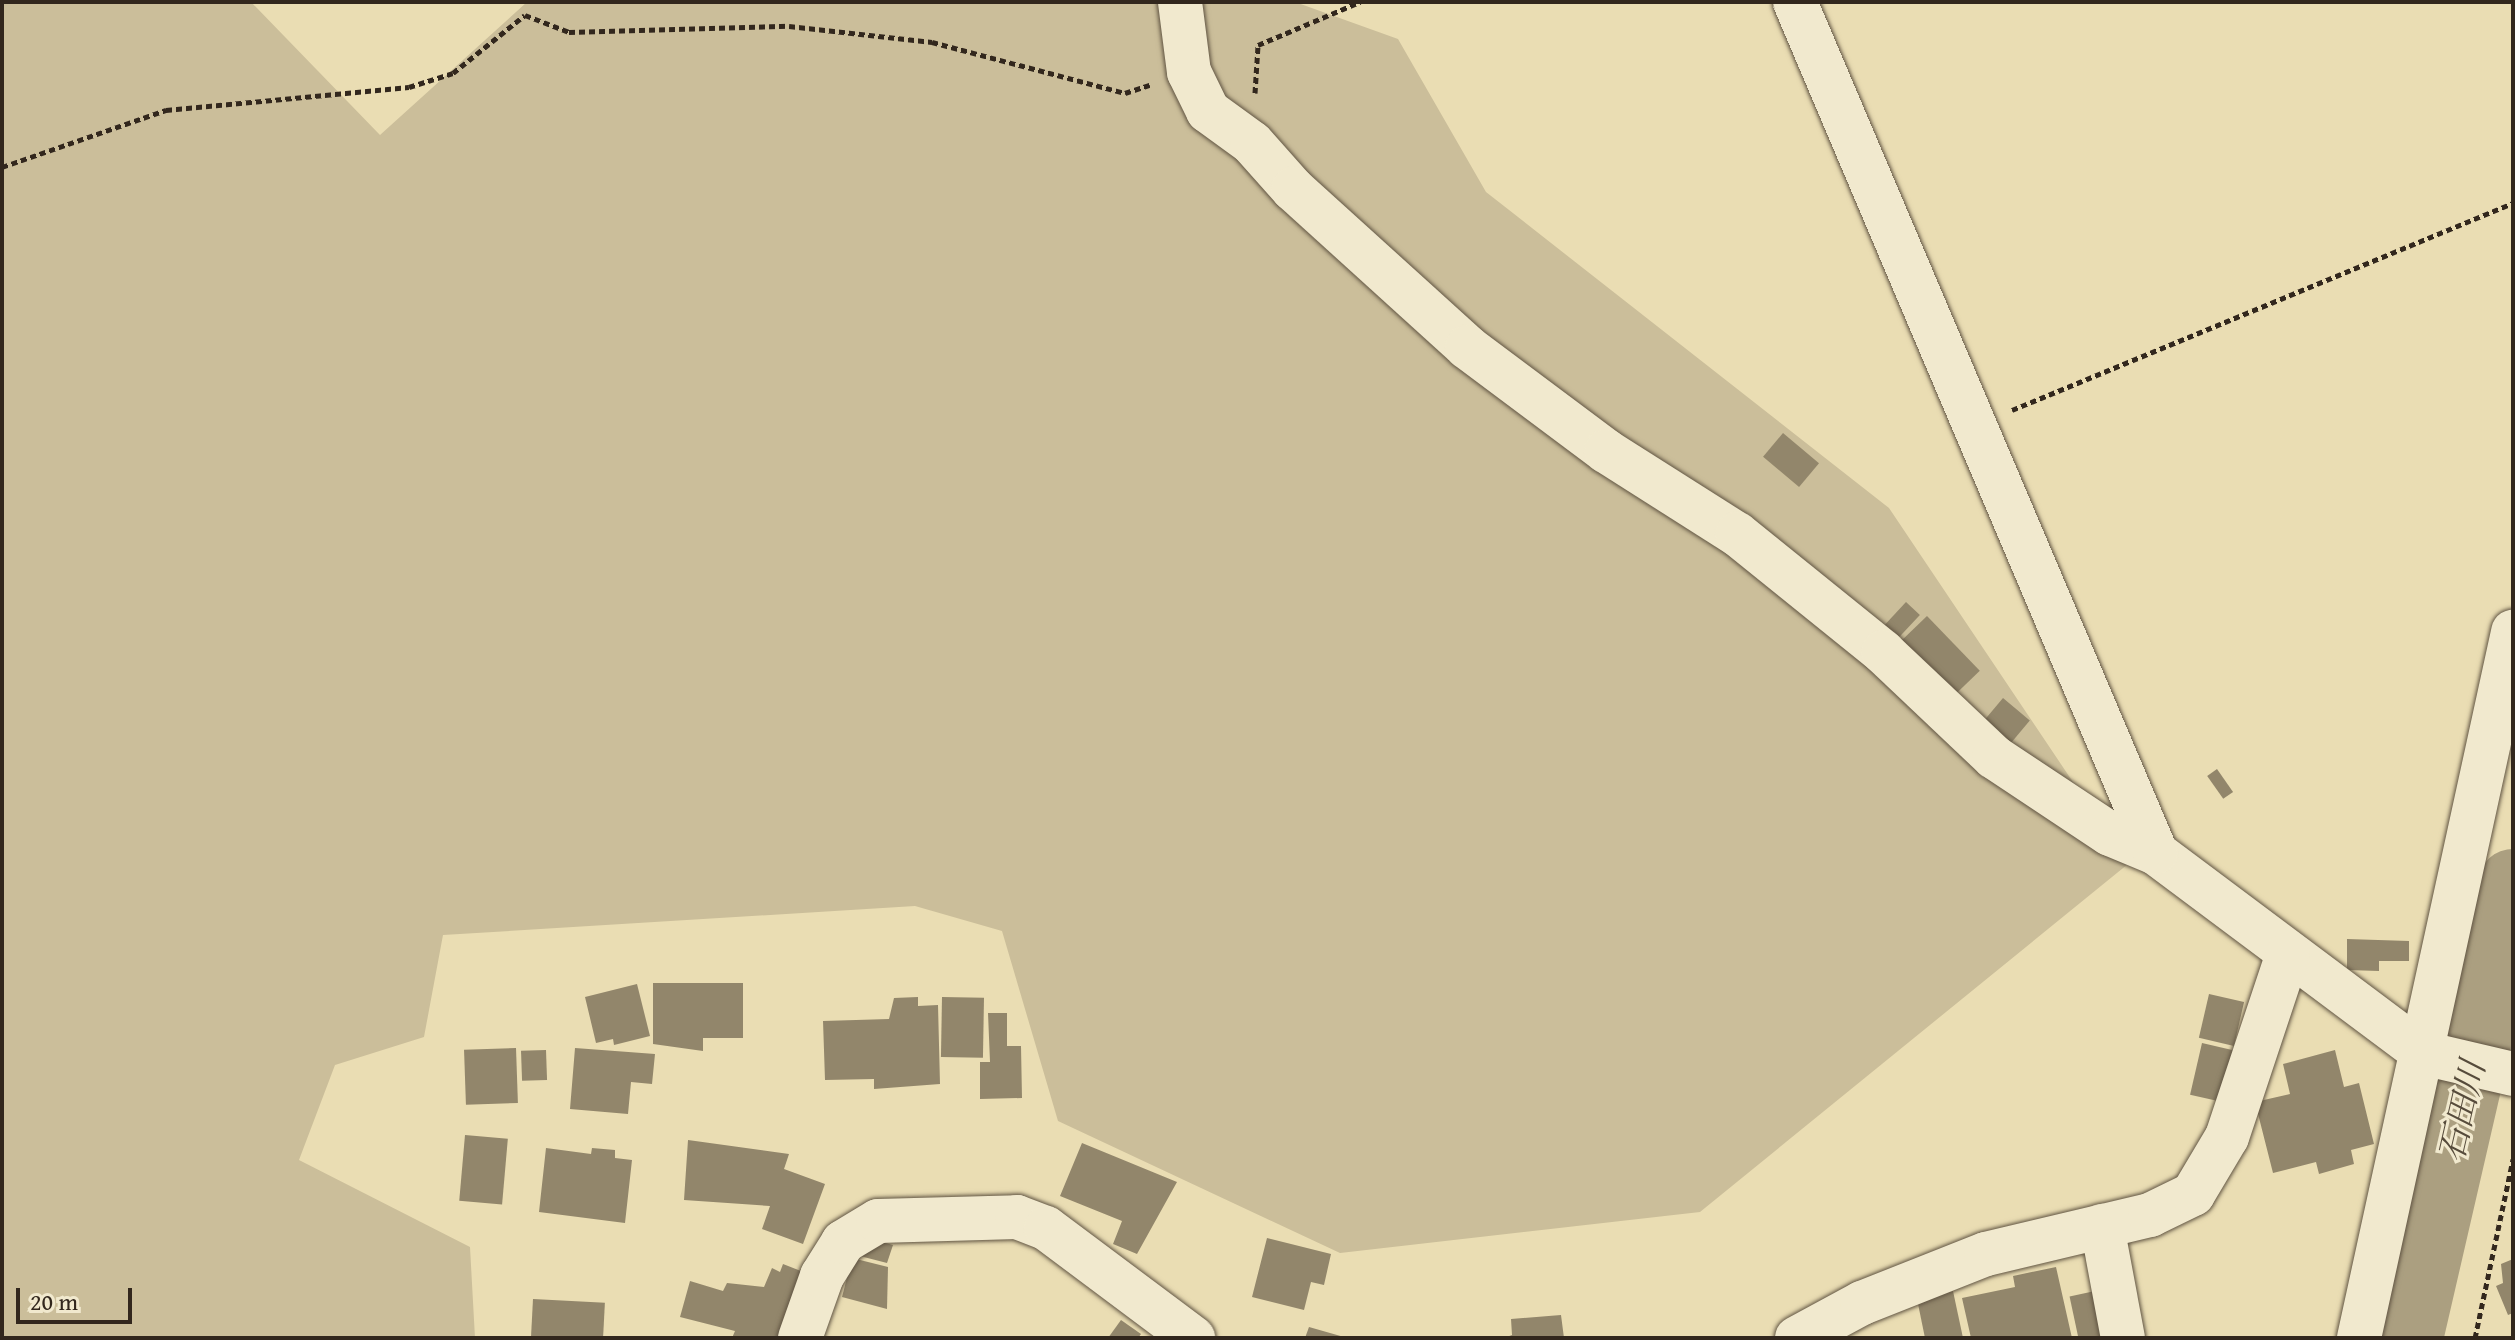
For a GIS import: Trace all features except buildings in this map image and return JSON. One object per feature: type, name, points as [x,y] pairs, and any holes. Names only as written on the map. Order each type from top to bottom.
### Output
[{"type":"street","points":[[1180,2],[1189,72],[1208,111],[1252,143],[1293,189],[1467,347],[1606,451],[1737,534],[1883,652],[1994,757],[2110,834],[2156,853],[2423,1053],[2513,1074]]},
{"type":"street","points":[[1795,2],[2156,853]]},
{"type":"street","points":[[2359,1338],[2513,632]]},
{"type":"street","points":[[1797,1338],[1862,1303],[1986,1254],[2150,1215],[2193,1194],[2227,1137],[2288,954]]},
{"type":"street","points":[[800,1338],[822,1276],[843,1242],[878,1221],[1017,1217],[1046,1228],[1193,1338]]},
{"type":"street","points":[[2102,1226],[2123,1338]]},
{"type":"path","points":[[1252,143],[1258,45],[1360,2]]},
{"type":"path","points":[[2,167],[166,110],[409,87],[453,73],[525,15],[569,32],[789,26],[932,42],[1125,93],[1189,72]]},
{"type":"path","points":[[1974,425],[2513,203]]},
{"type":"path","points":[[2475,1338],[2513,1159]]},
{"type":"shaded area","points":[[2,2],[251,2],[380,135],[527,2],[1295,2],[1398,39],[1486,192],[1889,508],[2128,864],[1700,1212],[1340,1253],[1058,1121],[1002,931],[915,906],[443,935],[424,1037],[335,1065],[299,1160],[470,1247],[475,1338],[2,1338]]},
{"type":"waterway","name":"石田川","points":[[2408,1338],[2513,884]]}]
